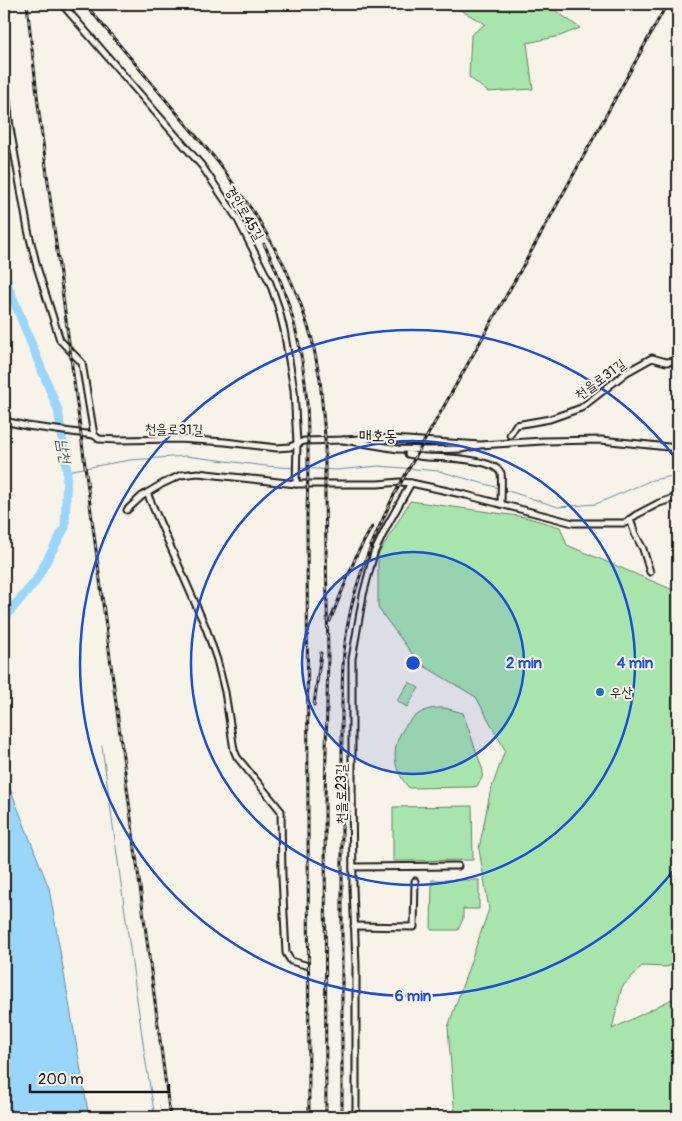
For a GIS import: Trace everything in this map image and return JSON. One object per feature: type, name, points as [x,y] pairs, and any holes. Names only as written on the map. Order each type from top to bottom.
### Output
[{"type":"street","name":"경안로45길","points":[[62,4],[202,166],[238,218],[270,283],[284,330],[294,390],[297,443],[296,481]]},
{"type":"street","points":[[4,72],[10,128],[28,230],[37,267],[60,340],[82,364],[94,435]]},
{"type":"street","name":"천을로31길","points":[[510,436],[516,425],[550,420],[581,408],[627,372],[652,358],[666,362],[678,361]]},
{"type":"street","name":"천을로31길","points":[[4,421],[94,435],[99,439],[179,439],[277,448],[290,447],[304,441],[344,440]]},
{"type":"street","points":[[344,440],[377,438],[480,445],[601,440],[678,448]]},
{"type":"street","points":[[344,440],[411,450],[461,449],[480,445]]},
{"type":"street","points":[[408,454],[470,460],[496,467],[502,474],[501,501]]},
{"type":"street","points":[[127,510],[162,484],[181,475],[198,473],[296,481],[378,484],[411,483],[501,501],[573,523],[625,523],[659,503],[678,497]]},
{"type":"street","name":"천을로23길","points":[[356,1117],[352,659],[363,595],[374,553],[411,483]]},
{"type":"street","points":[[148,493],[206,628],[217,660],[225,692],[234,750],[237,757],[281,811],[280,831],[286,953],[291,960],[306,965]]},
{"type":"street","points":[[630,519],[635,534],[643,548],[650,572]]},
{"type":"street","points":[[353,867],[458,866]]},
{"type":"street","points":[[354,926],[414,927],[415,881]]},
{"type":"green space","points":[[450,4],[546,4],[580,28],[560,36],[527,43],[533,89],[488,92],[469,77],[471,35],[485,24]]},
{"type":"green space","points":[[410,501],[525,517],[560,527],[567,545],[678,592],[678,963],[667,967],[642,966],[622,987],[612,1029],[674,998],[678,999],[678,1117],[455,1117],[448,1027],[489,909],[479,849],[490,793],[505,750],[476,697],[419,663],[378,608],[378,555]]},
{"type":"green space","points":[[409,682],[419,688],[407,707],[397,701]]},
{"type":"green space","points":[[445,708],[463,713],[483,771],[482,778],[477,786],[473,787],[409,788],[401,777],[396,764],[395,755],[398,738],[402,730],[414,717],[430,709]]},
{"type":"green space","points":[[472,806],[473,860],[393,861],[393,807]]},
{"type":"green space","points":[[432,880],[479,880],[479,909],[463,909],[463,919],[458,930],[431,930]]},
{"type":"water","points":[[4,773],[49,888],[89,1117],[4,1117]]},
{"type":"waterway","name":"남천","points":[[4,276],[58,410],[67,471],[65,527],[35,582],[4,618]]},
{"type":"waterway","points":[[67,471],[130,460],[186,456],[294,468]]},
{"type":"waterway","points":[[298,468],[337,470],[379,466],[439,471],[499,488]]},
{"type":"waterway","points":[[502,489],[558,507],[596,504],[652,480],[678,475]]},
{"type":"waterway","points":[[102,746],[155,1117]]},
{"type":"railway","points":[[27,4],[39,113],[170,1117]]},
{"type":"railway","points":[[85,4],[218,162],[257,217],[284,265],[300,302],[312,339],[320,379],[325,436],[328,656],[325,798],[326,1117]]},
{"type":"railway","points":[[342,1117],[342,680],[352,602],[374,540],[394,495],[542,232],[667,4]]},
{"type":"railway","points":[[264,244],[288,301],[302,362],[307,403],[309,1117]]},
{"type":"railway","points":[[330,621],[357,554],[372,527]]},
{"type":"railway","points":[[314,705],[321,653]]},
{"type":"place","name":"우산","points":[[600,692]]},
{"type":"district","name":"매호동","points":[[378,435]]}]
